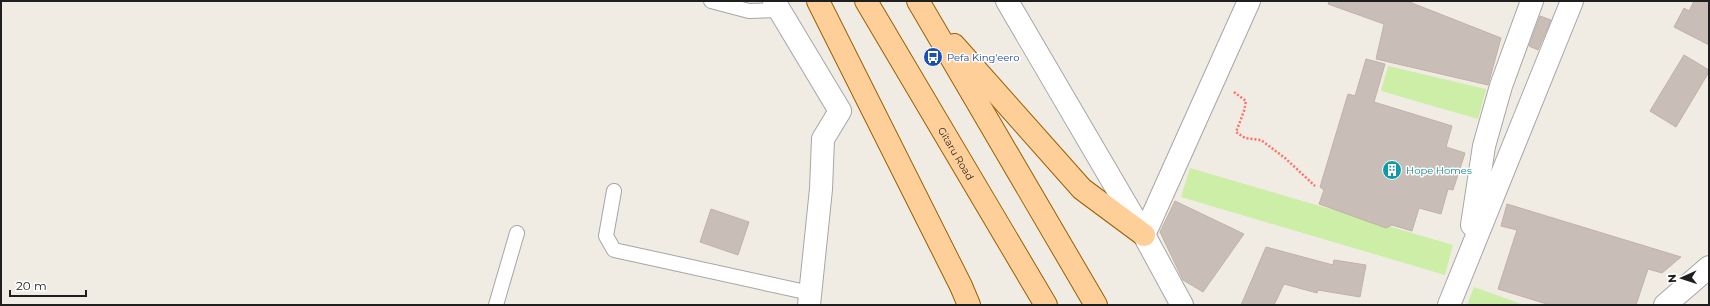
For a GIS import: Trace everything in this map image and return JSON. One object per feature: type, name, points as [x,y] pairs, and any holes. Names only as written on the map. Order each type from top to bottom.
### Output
[{"type":"main road","points":[[818,1],[961,286],[969,305]]},
{"type":"main road","name":"Gitaru Road","points":[[866,1],[1046,305]]},
{"type":"main road","points":[[920,5],[1082,189],[1144,235]]},
{"type":"main road","points":[[920,5],[1096,305]]},
{"type":"street","points":[[1007,1],[1144,235],[1182,305]]},
{"type":"street","points":[[1144,235],[1249,1]]},
{"type":"street","points":[[1465,265],[1484,146],[1501,86],[1532,1]]},
{"type":"street","points":[[1449,305],[1572,1]]},
{"type":"street","points":[[777,5],[840,111],[822,139],[821,189],[810,299]]},
{"type":"street","points":[[1665,305],[1709,267]]},
{"type":"lane","points":[[711,1],[750,11],[777,5]]},
{"type":"lane","points":[[614,191],[606,236],[614,250],[810,299]]},
{"type":"lane","points":[[496,305],[517,233]]},
{"type":"path","points":[[1230,90],[1246,101],[1236,132],[1245,138],[1262,140],[1286,158],[1315,186]]},
{"type":"green space","points":[[1388,66],[1486,89],[1478,119],[1381,91]]},
{"type":"green space","points":[[1190,168],[1453,245],[1445,275],[1181,197]]},
{"type":"green space","points":[[1474,287],[1524,305],[1467,305]]},
{"type":"building","points":[[1329,1],[1407,1],[1501,38],[1488,85],[1376,59],[1384,24],[1328,4]]},
{"type":"building","points":[[1694,1],[1709,1],[1709,45],[1674,27],[1684,8],[1689,11]]},
{"type":"building","points":[[1540,16],[1551,20],[1538,50],[1529,46]]},
{"type":"building","points":[[1684,55],[1709,70],[1709,72],[1676,127],[1650,111]]},
{"type":"building","name":"Hope Homes","points":[[1366,59],[1385,64],[1374,102],[1452,126],[1446,147],[1465,153],[1453,190],[1448,189],[1441,214],[1419,208],[1412,231],[1392,225],[1386,228],[1319,204],[1324,190],[1320,187],[1348,94],[1355,96]]},
{"type":"building","points":[[1175,201],[1244,234],[1203,292],[1183,280],[1160,232]]},
{"type":"building","points":[[1507,204],[1681,257],[1662,273],[1648,269],[1636,305],[1550,305],[1498,289],[1517,230],[1501,226]]},
{"type":"building","points":[[711,209],[749,222],[738,255],[700,242]]},
{"type":"building","points":[[1266,247],[1333,265],[1334,260],[1366,265],[1360,297],[1318,290],[1317,293],[1284,284],[1274,305],[1241,305]]},
{"type":"place","name":"Pefa King'eero","points":[[933,57]]},
{"type":"place","name":"Hope Homes","points":[[1392,170]]}]
